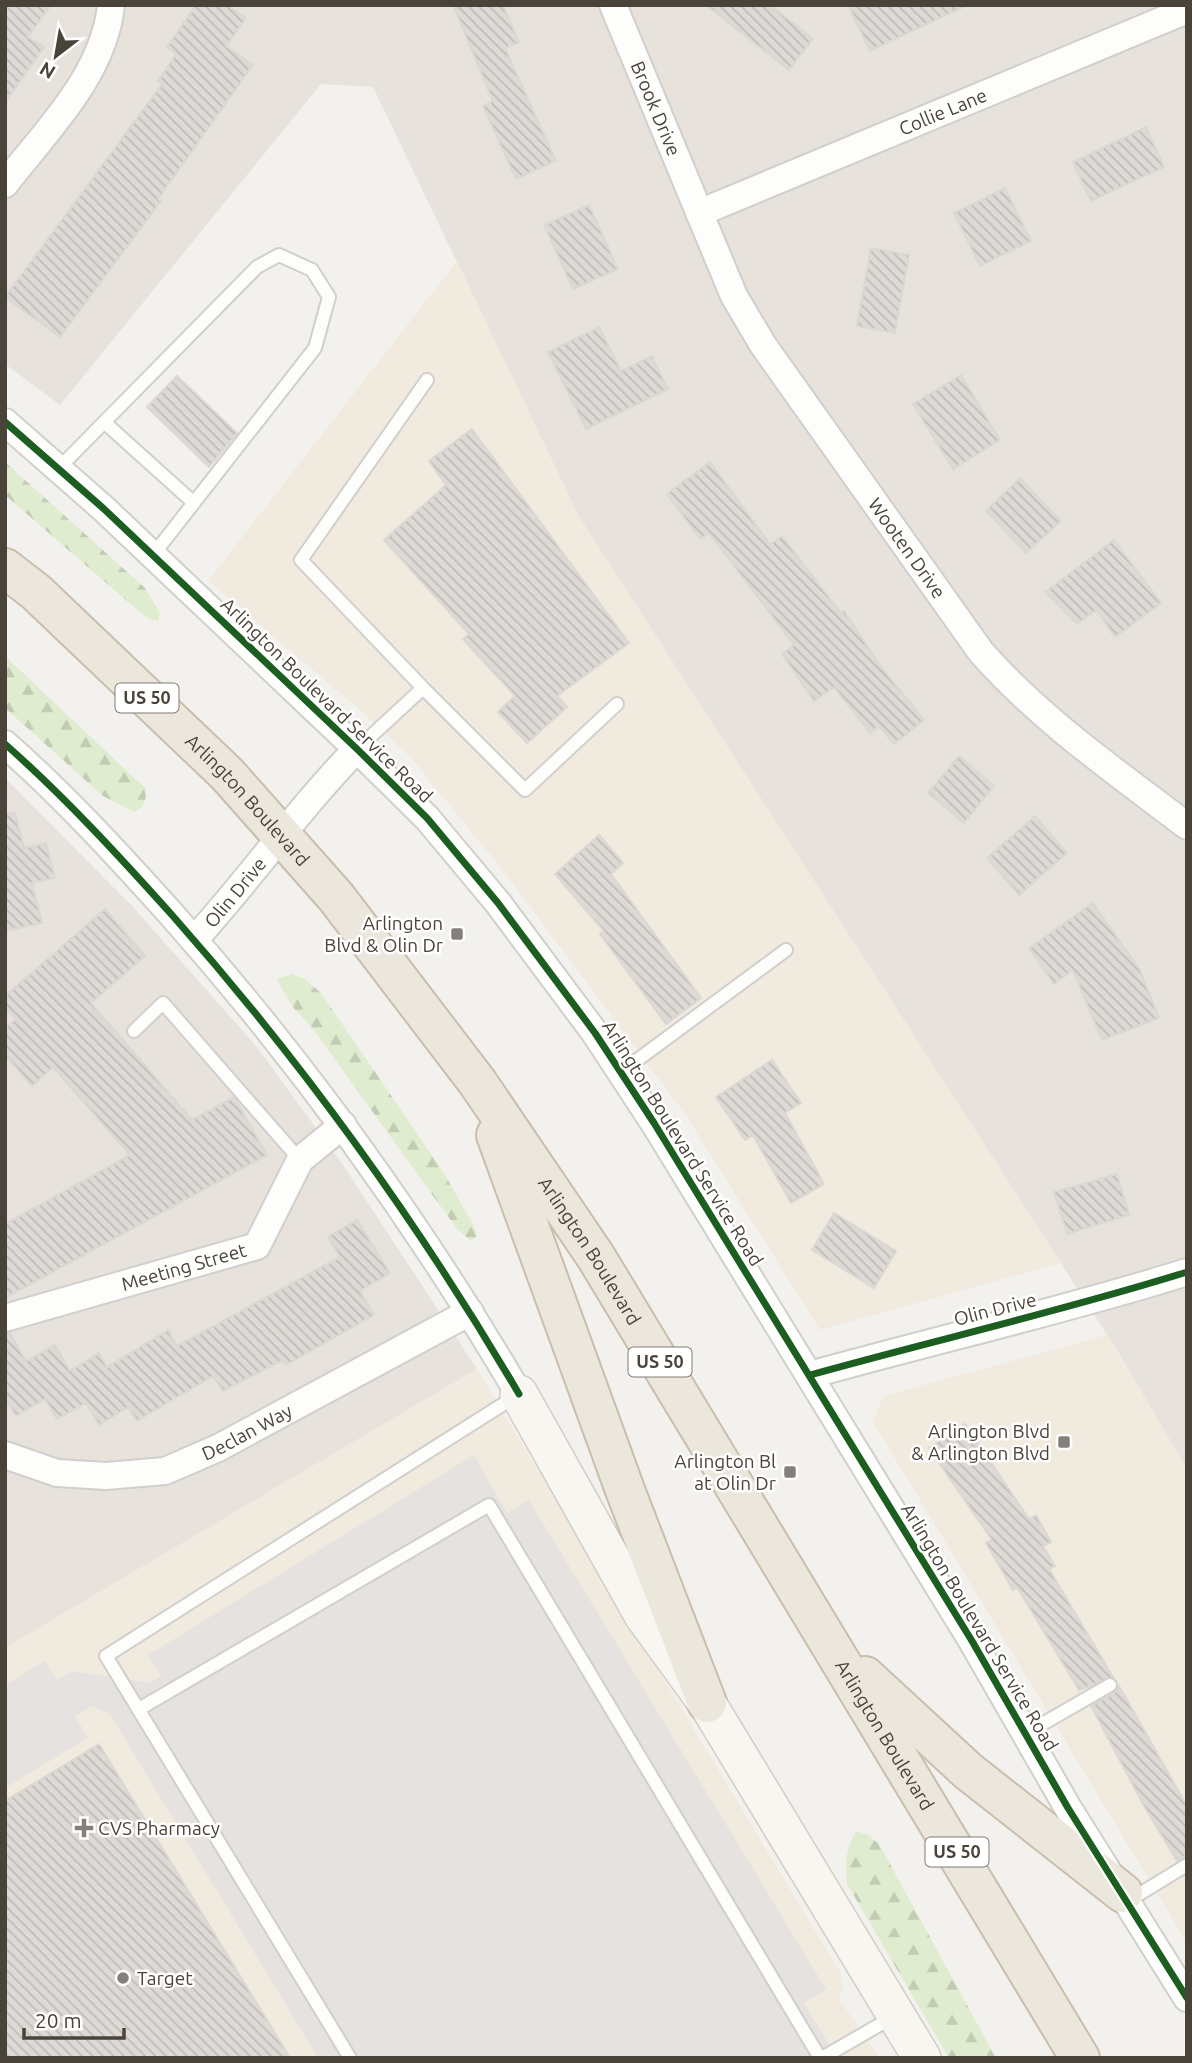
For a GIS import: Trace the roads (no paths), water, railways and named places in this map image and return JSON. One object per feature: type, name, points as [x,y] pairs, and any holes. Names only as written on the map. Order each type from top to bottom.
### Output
[{"type":"highway","name":"Arlington Boulevard","points":[[5,568],[36,592],[227,774],[336,897],[478,1083],[596,1257],[1080,2058]]},
{"type":"highway","points":[[478,1083],[625,1490],[707,1703]]},
{"type":"highway","points":[[834,1647],[968,1771],[1125,1897]]},
{"type":"street","points":[[5,184],[82,85],[99,52],[111,5]]},
{"type":"street","name":"Brook Drive","points":[[613,5],[699,213]]},
{"type":"street","name":"Collie Lane","points":[[699,213],[1187,10]]},
{"type":"street","name":"Wooten Drive","points":[[699,213],[734,296],[764,345],[981,652],[1016,691],[1057,727],[1187,826]]},
{"type":"street","name":"Arlington Boulevard Service Road","points":[[5,422],[153,555],[357,749],[427,818],[498,903],[621,1072],[810,1374],[1068,1808],[1187,1998]]},
{"type":"street","name":"Olin Drive","points":[[194,940],[233,897],[319,788],[357,749]]},
{"type":"street","points":[[9,756],[118,855],[290,1054],[343,1125],[470,1312],[643,1615],[707,1703],[922,2058]]},
{"type":"street","name":"Meeting Street","points":[[5,1318],[257,1246],[300,1160],[343,1125]]},
{"type":"street","name":"Olin Drive","points":[[810,1374],[1026,1316],[1085,1304],[1187,1272]]},
{"type":"street","name":"Declan Way","points":[[5,1455],[57,1473],[106,1476],[165,1472],[218,1448],[470,1312]]},
{"type":"lane","points":[[59,468],[257,267],[279,255],[312,270],[329,297],[315,348],[153,555]]},
{"type":"lane","points":[[427,380],[301,560],[525,790],[617,704]]},
{"type":"lane","points":[[104,422],[194,503]]},
{"type":"lane","points":[[357,749],[423,688]]},
{"type":"lane","points":[[621,1072],[786,950]]},
{"type":"lane","points":[[134,1031],[163,1003],[300,1160]]},
{"type":"lane","points":[[350,2058],[106,1656],[519,1394]]},
{"type":"lane","points":[[139,1709],[489,1505],[821,2058],[896,2015]]},
{"type":"lane","points":[[1025,1734],[1110,1685]]},
{"type":"lane","points":[[1125,1897],[1187,1865]]},
{"type":"place","name":"Arlington Blvd & Olin Dr","points":[[457,934]]},
{"type":"place","name":"Arlington Blvd & Arlington Blvd","points":[[1064,1442]]},
{"type":"place","name":"Arlington Bl at Olin Dr","points":[[790,1472]]},
{"type":"place","name":"CVS Pharmacy","points":[[84,1828]]},
{"type":"place","name":"Target","points":[[123,1978]]}]
